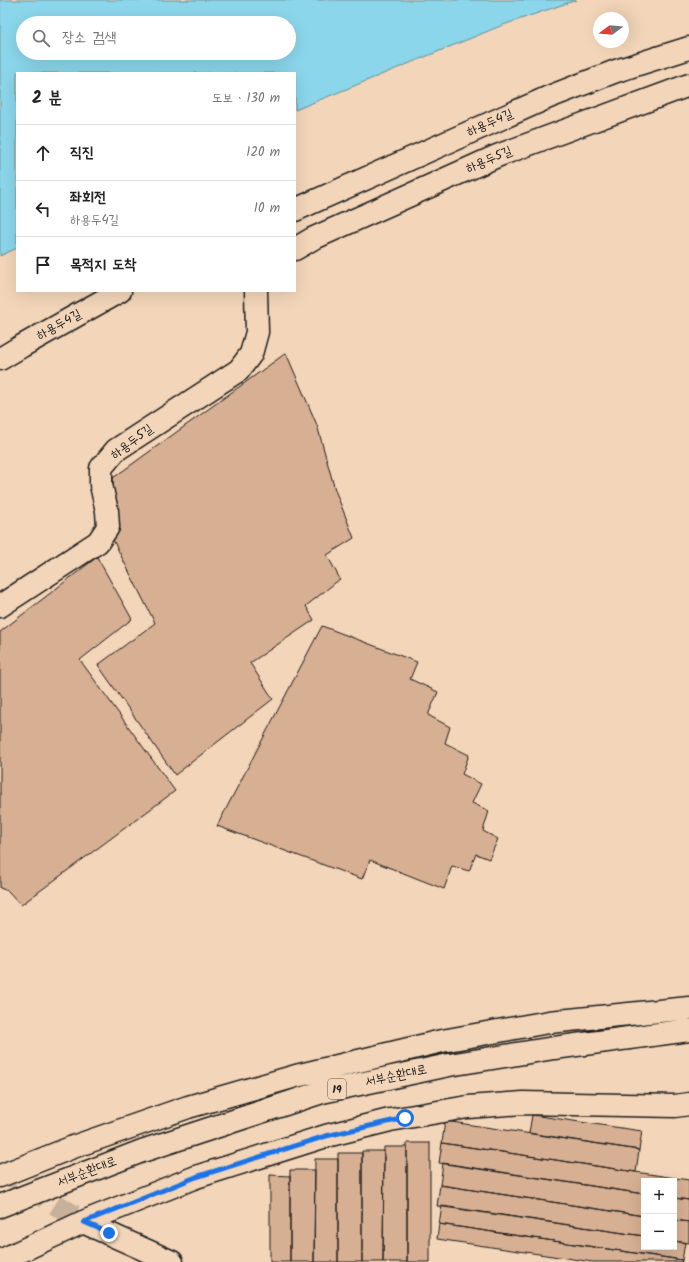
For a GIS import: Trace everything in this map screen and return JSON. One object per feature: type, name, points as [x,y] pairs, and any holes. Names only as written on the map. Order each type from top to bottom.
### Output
[{"type":"main road","name":"하용두4길","points":[[296,210],[549,97],[616,71],[689,48]]},
{"type":"main road","name":"하용두5길","points":[[296,248],[312,239],[497,156],[689,85]]},
{"type":"main road","name":"하용두4길","points":[[0,359],[118,292]]},
{"type":"main road","name":"하용두5길","points":[[0,606],[98,542],[108,528],[107,511],[101,485],[101,468],[116,450],[239,370],[251,354],[257,332],[256,292]]},
{"type":"main road","name":"서부순환대로","points":[[0,1176],[73,1147],[188,1107],[296,1076],[442,1041],[549,1022],[689,1008]]},
{"type":"main road","name":"서부순환대로","points":[[0,1206],[142,1151],[322,1092],[449,1065],[554,1048],[689,1030]]},
{"type":"main road","points":[[0,1261],[84,1222],[196,1177],[326,1136],[390,1120],[468,1107],[523,1103],[675,1106],[689,1104]]},
{"type":"main road","points":[[84,1222],[172,1262]]},
{"type":"water","points":[[0,0],[576,0],[503,25],[296,110],[296,72],[16,72],[16,248],[0,256]]},
{"type":"building","points":[[286,353],[317,425],[335,490],[354,538],[327,555],[340,579],[306,606],[314,620],[250,663],[273,699],[175,775],[98,665],[155,623],[113,540],[113,478]]},
{"type":"building","points":[[97,557],[132,619],[80,660],[175,791],[21,905],[8,891],[0,888],[0,632]]},
{"type":"building","points":[[322,626],[417,662],[410,679],[438,692],[428,715],[450,727],[445,743],[469,755],[462,774],[481,784],[472,803],[489,811],[483,831],[498,839],[489,859],[476,854],[469,871],[452,866],[444,889],[370,860],[362,879],[217,826]]},
{"type":"building","points":[[532,1115],[642,1131],[639,1150],[529,1133]]},
{"type":"building","points":[[445,1121],[639,1150],[636,1172],[442,1143]]},
{"type":"building","points":[[407,1143],[430,1143],[430,1262],[407,1262]]},
{"type":"building","points":[[442,1143],[676,1178],[641,1178],[641,1194],[439,1163]]},
{"type":"building","points":[[384,1147],[407,1147],[407,1262],[383,1262]]},
{"type":"building","points":[[362,1151],[384,1151],[383,1262],[362,1262]]},
{"type":"building","points":[[338,1153],[362,1153],[362,1262],[338,1262]]},
{"type":"building","points":[[315,1159],[338,1159],[338,1262],[314,1262]]},
{"type":"building","points":[[443,1163],[641,1194],[641,1216],[440,1185]]},
{"type":"building","points":[[290,1170],[315,1170],[314,1262],[290,1262]]},
{"type":"building","points":[[270,1175],[290,1176],[290,1262],[270,1262]]},
{"type":"building","points":[[677,1178],[689,1180],[689,1200],[677,1198]]},
{"type":"building","points":[[440,1185],[641,1216],[641,1236],[437,1206]]},
{"type":"building","points":[[677,1198],[689,1200],[689,1222],[677,1220]]},
{"type":"building","points":[[442,1206],[641,1236],[641,1250],[677,1250],[677,1242],[685,1243],[682,1260],[439,1224]]},
{"type":"building","points":[[677,1220],[689,1222],[689,1243],[677,1241]]},
{"type":"building","points":[[439,1224],[682,1260],[682,1262],[593,1262],[437,1239]]},
{"type":"tunnel","points":[[0,1168],[83,1222]]},
{"type":"route","points":[[109,1233],[84,1222],[196,1177],[326,1136],[390,1120],[405,1118]]}]
